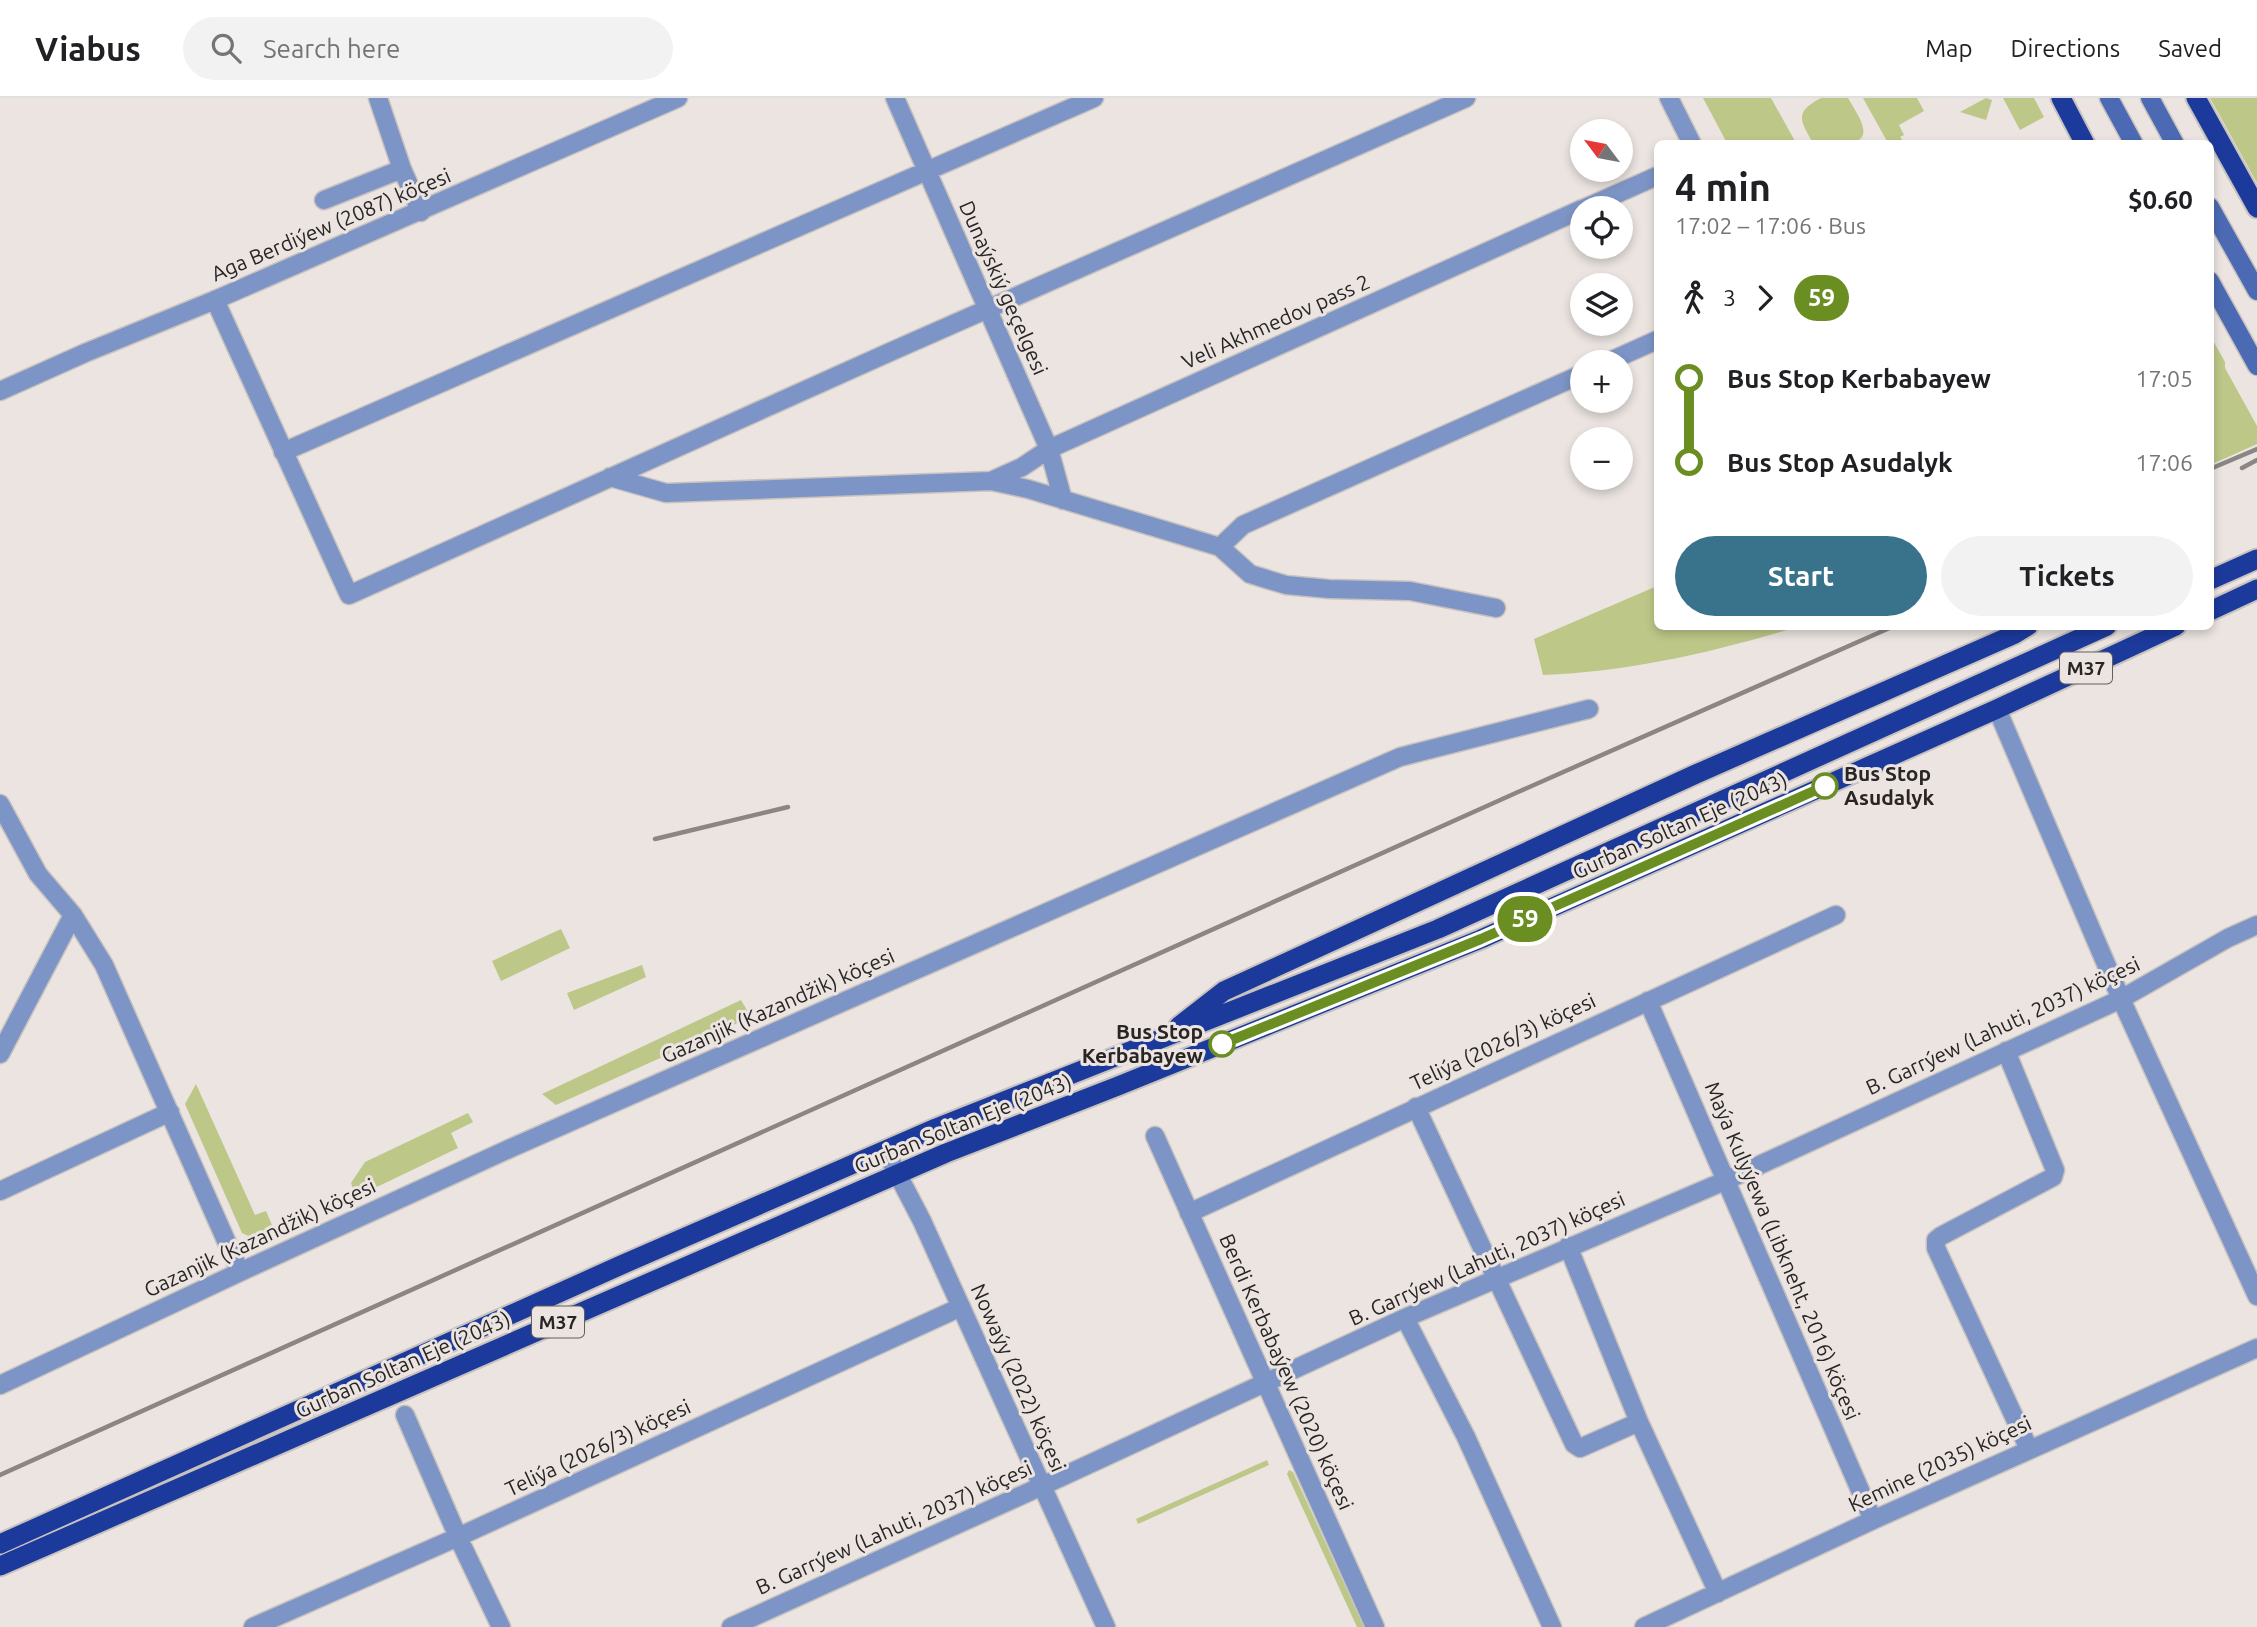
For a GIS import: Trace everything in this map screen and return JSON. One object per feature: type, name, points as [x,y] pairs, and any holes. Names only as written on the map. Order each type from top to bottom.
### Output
[{"type":"highway","points":[[2061,98],[2083,140]]},
{"type":"highway","points":[[2196,98],[2257,208]]},
{"type":"highway","points":[[2214,578],[2257,559]]},
{"type":"highway","points":[[2214,609],[2257,589]]},
{"type":"highway","points":[[1162,1039],[1224,991],[1696,774],[2022,630]]},
{"type":"highway","name":"Gurban Soltan Eje (2043)","points":[[0,1544],[885,1150],[1437,929],[2098,630]]},
{"type":"highway","name":"Gurban Soltan Eje (2043)","points":[[0,1566],[897,1174],[1481,939],[2167,630]]},
{"type":"main road","points":[[2109,98],[2132,140]]},
{"type":"main road","points":[[2150,98],[2173,140]]},
{"type":"main road","points":[[2214,213],[2257,291]]},
{"type":"main road","points":[[2214,288],[2257,366]]},
{"type":"street","points":[[378,98],[402,169],[421,212]]},
{"type":"street","name":"Aga Berdiýew (2087) köçesi","points":[[0,391],[421,212],[678,98]]},
{"type":"street","name":"Dunaýskiý geçelgesi","points":[[894,98],[1049,449],[1063,500]]},
{"type":"street","points":[[282,452],[1094,98]]},
{"type":"street","points":[[215,300],[349,595],[1466,98]]},
{"type":"street","points":[[1669,98],[1690,140]]},
{"type":"street","points":[[324,200],[402,169]]},
{"type":"street","name":"Veli Akhmedov pass 2","points":[[1612,196],[1654,177]]},
{"type":"street","name":"Veli Akhmedov pass 2","points":[[991,481],[1022,467],[1049,449],[1570,215]]},
{"type":"street","points":[[1633,351],[1654,341]]},
{"type":"street","points":[[1220,547],[1243,526],[1253,521],[1570,379]]},
{"type":"street","points":[[610,477],[666,493],[991,481],[1220,547],[1251,574],[1286,585],[1410,591],[1496,608]]},
{"type":"street","name":"Gazanjik (Kazandžik) köçesi","points":[[0,1385],[523,1142],[1399,757],[1589,709]]},
{"type":"street","points":[[1997,709],[2121,999],[2257,1296]]},
{"type":"street","points":[[0,804],[38,874],[73,915],[104,965],[240,1272]]},
{"type":"street","points":[[0,1054],[73,915]]},
{"type":"street","name":"Teliýa (2026/3) köçesi","points":[[1189,1213],[1836,915]]},
{"type":"street","name":"B. Garrýew (Lahuti, 2037) köçesi","points":[[731,1627],[1405,1318],[1727,1180],[2121,999],[2228,938],[2257,925]]},
{"type":"street","name":"Maýa Kulyýewa (Libkneht, 2016) köçesi","points":[[1648,1001],[1872,1520]]},
{"type":"street","points":[[2006,1051],[2055,1170],[2053,1177],[1941,1236],[1936,1240],[1936,1248],[2029,1449]]},
{"type":"street","points":[[1416,1107],[1574,1444],[1580,1448],[1639,1422]]},
{"type":"street","points":[[0,1191],[170,1112]]},
{"type":"street","name":"Berdi Kerbabaýew (2020) köçesi","points":[[1155,1136],[1375,1627]]},
{"type":"street","name":"Nowaýy (2022) köçesi","points":[[885,1150],[922,1221],[1106,1627]]},
{"type":"street","points":[[1568,1246],[1639,1422],[1718,1593]]},
{"type":"street","name":"Teliýa (2026/3) köçesi","points":[[253,1627],[458,1537],[961,1307]]},
{"type":"street","points":[[1405,1318],[1466,1437],[1552,1627]]},
{"type":"street","name":"Kemine (2035) köçesi","points":[[1644,1627],[1872,1520],[2257,1348]]},
{"type":"street","points":[[405,1415],[501,1627]]},
{"type":"green space","points":[[1703,98],[1771,98],[1794,140],[1725,140]]},
{"type":"green space","points":[[1821,98],[1848,98],[1859,116],[1863,135],[1859,140],[1811,140],[1802,117],[1812,103]]},
{"type":"green space","points":[[1863,98],[1917,98],[1924,111],[1899,125],[1904,135],[1900,137],[1902,140],[1886,140]]},
{"type":"green space","points":[[1986,98],[1992,100],[1986,120],[1960,112]]},
{"type":"green space","points":[[2003,98],[2034,98],[2044,117],[2020,130]]},
{"type":"green space","points":[[2210,98],[2257,98],[2257,183]]},
{"type":"green space","points":[[2214,342],[2257,426],[2257,444],[2214,463]]},
{"type":"green space","points":[[1654,587],[1654,630],[1787,630],[1735,645],[1640,665],[1543,675],[1534,639]]},
{"type":"green space","points":[[561,929],[570,948],[501,981],[492,961]]},
{"type":"green space","points":[[642,965],[646,977],[574,1010],[567,993]]},
{"type":"green space","points":[[741,1000],[751,1017],[556,1105],[542,1094]]},
{"type":"green space","points":[[196,1084],[255,1215],[266,1211],[275,1232],[258,1240],[242,1233],[185,1104]]},
{"type":"green space","points":[[468,1113],[473,1122],[451,1133],[458,1148],[356,1197],[351,1183],[365,1162]]},
{"type":"green space","points":[[1267,1460],[1269,1465],[1138,1524],[1136,1519]]},
{"type":"green space","points":[[1289,1470],[1293,1472],[1364,1627],[1357,1627],[1287,1474]]},
{"type":"railway","points":[[2214,467],[2257,449]]},
{"type":"railway","points":[[2242,468],[2257,460]]},
{"type":"railway","points":[[0,1475],[1518,792],[1885,630]]},
{"type":"railway","points":[[655,839],[788,807]]},
{"type":"bus line","name":"59","points":[[1222,1044],[1481,939],[1825,786]]},
{"type":"place","name":"Bus Stop Asudalyk","points":[[1825,786]]},
{"type":"place","name":"Bus Stop Kerbabayew","points":[[1222,1044]]}]
